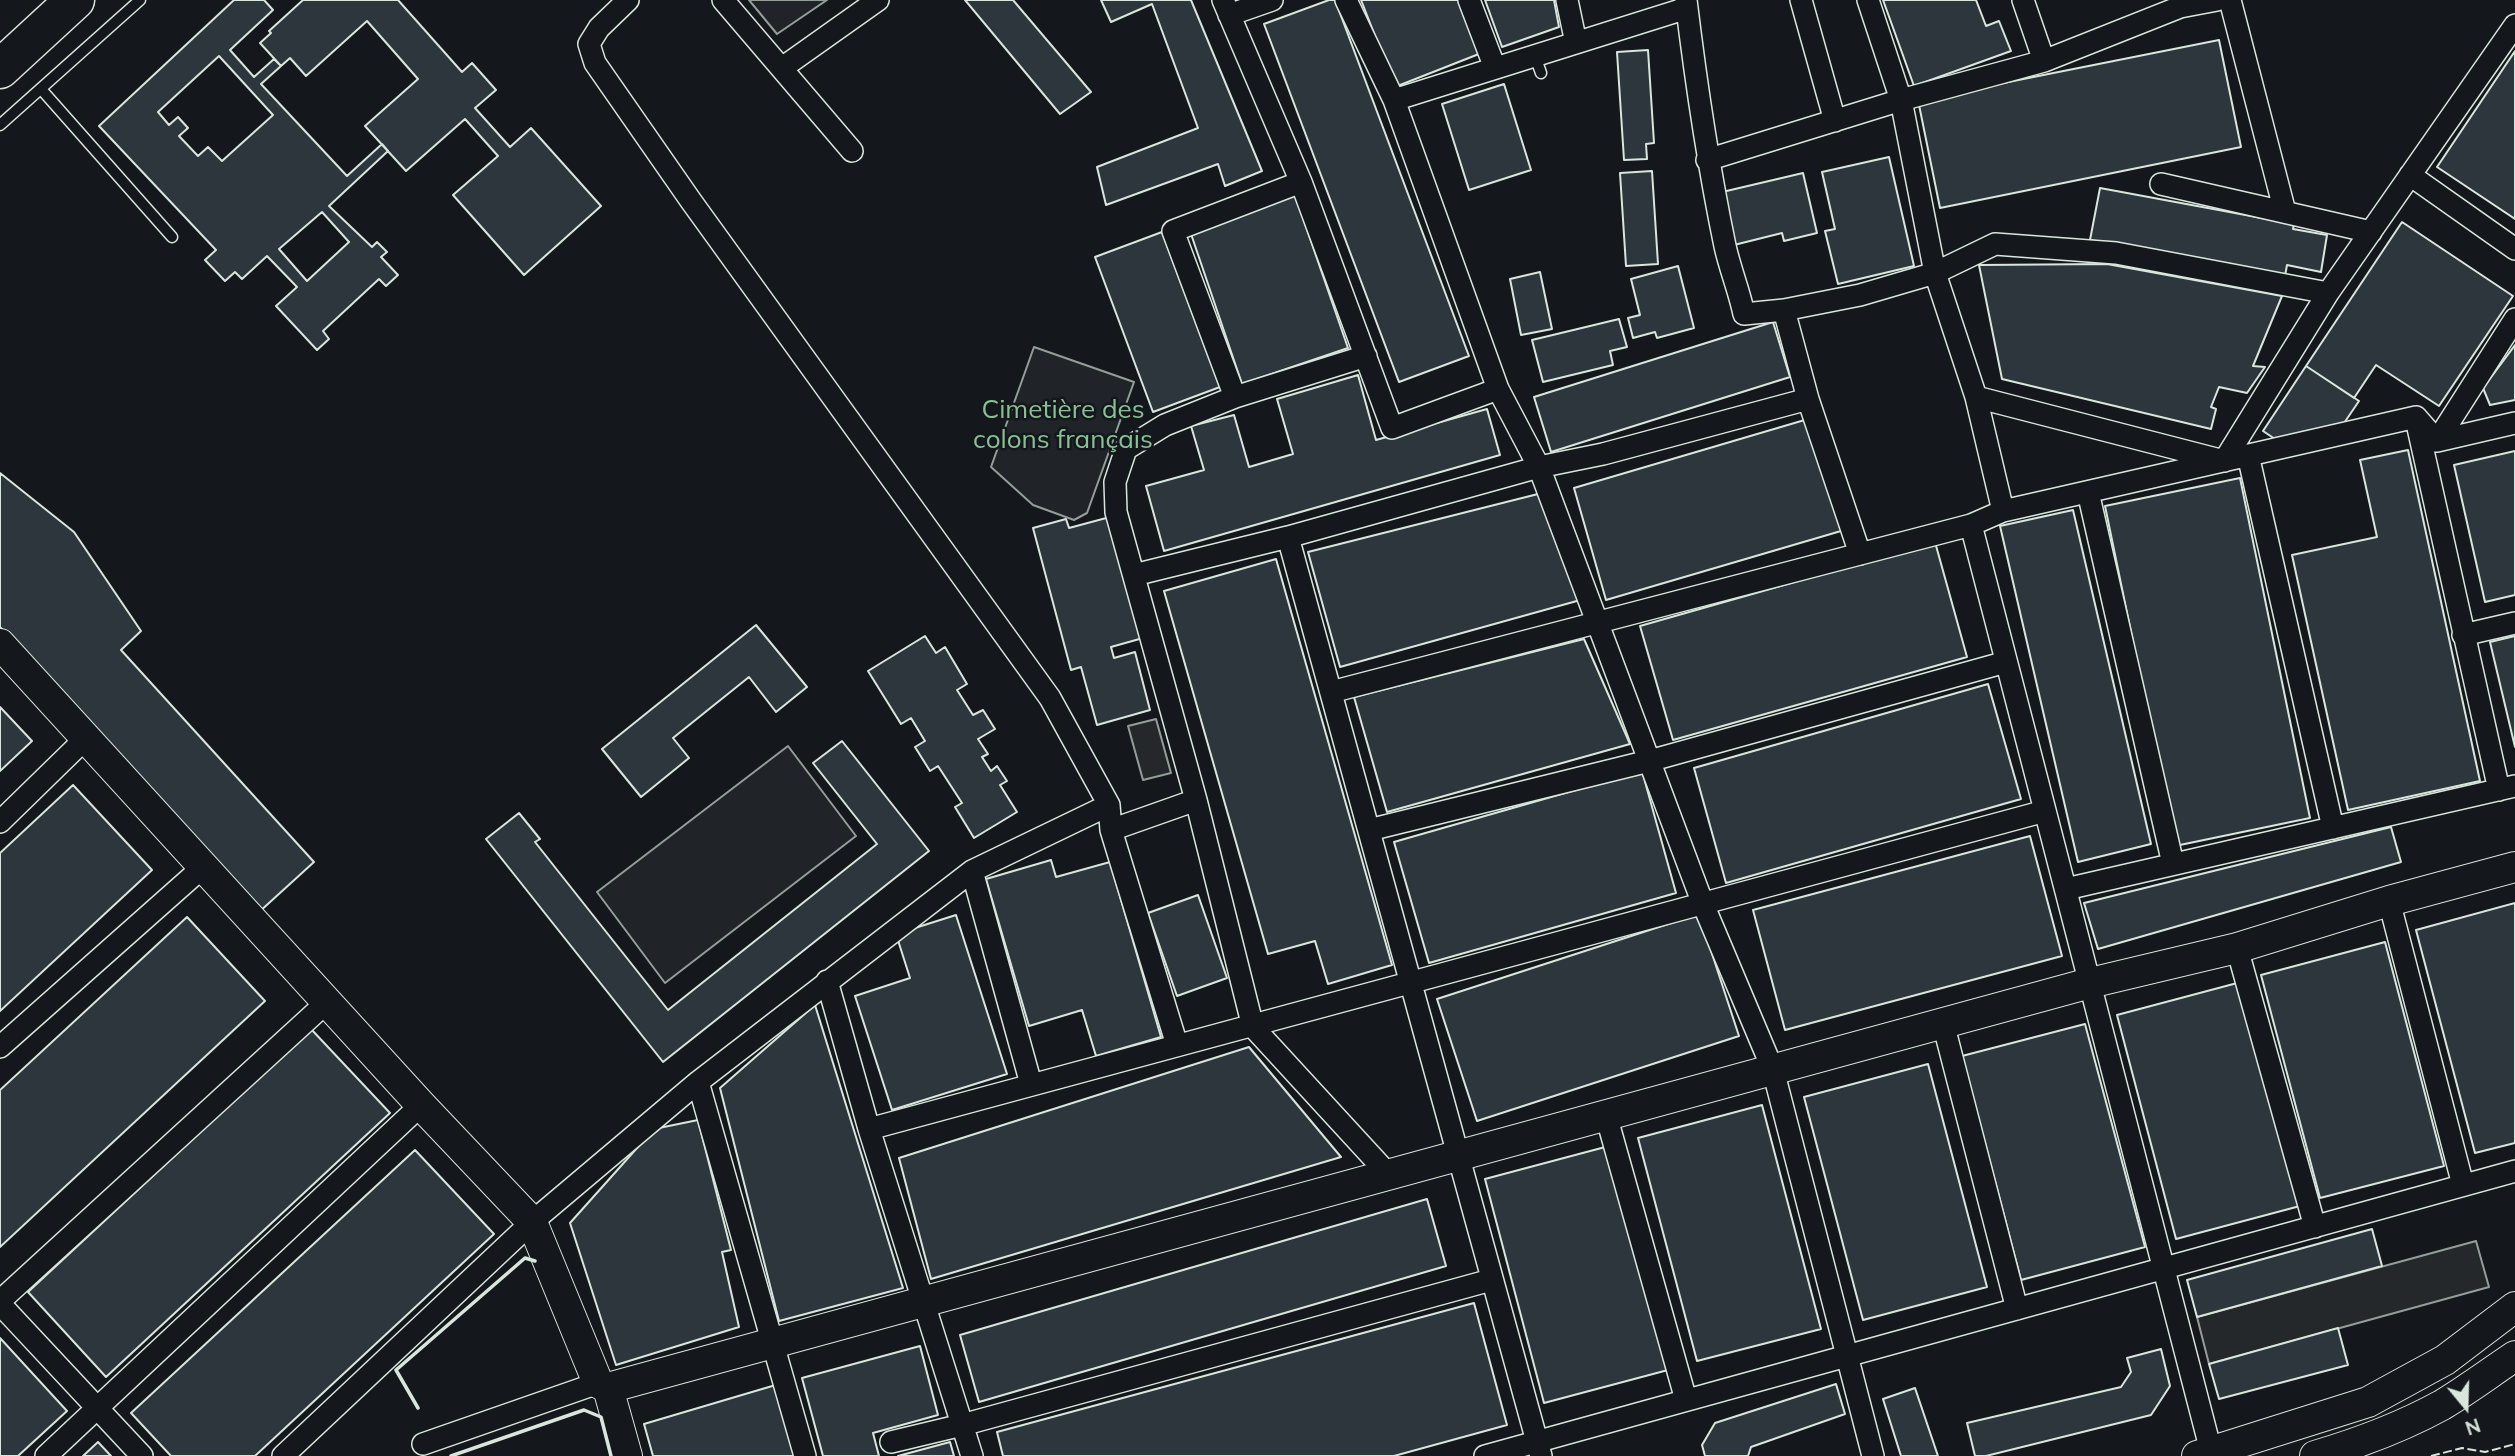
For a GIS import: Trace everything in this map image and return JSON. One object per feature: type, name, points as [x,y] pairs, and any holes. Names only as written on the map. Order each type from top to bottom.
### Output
[{"type":"highway","points":[[0,35],[38,0]]},
{"type":"highway","points":[[0,69],[75,0]]},
{"type":"street","points":[[628,0],[599,27],[589,44],[595,63],[715,235],[1050,698],[1109,805],[1111,830],[1177,1045]]},
{"type":"street","points":[[723,0],[852,151]]},
{"type":"street","points":[[782,68],[878,0]]},
{"type":"street","points":[[1272,0],[1226,7],[1301,183],[1392,428],[1498,389]]},
{"type":"street","points":[[1346,0],[1394,100],[1498,389],[1539,467],[1703,904],[1773,1070],[1873,1456]]},
{"type":"street","points":[[1469,0],[1495,68]]},
{"type":"street","points":[[1567,0],[1576,43]]},
{"type":"street","points":[[1801,0],[1835,121]]},
{"type":"street","points":[[1868,0],[1901,100],[1935,272],[1976,397],[2003,512]]},
{"type":"street","points":[[2023,0],[2045,61]]},
{"type":"street","points":[[1707,160],[1901,100],[2045,61],[2179,4],[2217,0]]},
{"type":"street","points":[[2230,0],[2285,212]]},
{"type":"street","points":[[1394,100],[1495,68],[1538,64],[1576,43],[1686,4],[1707,160],[1727,255],[1744,314],[1784,310],[1860,295],[1935,272],[1995,244],[2116,253],[2329,293]]},
{"type":"street","points":[[2224,461],[2329,293],[2515,25]]},
{"type":"street","points":[[2410,175],[2515,249]]},
{"type":"street","points":[[1235,397],[1172,231],[1301,183]]},
{"type":"street","points":[[2161,184],[2371,232]]},
{"type":"street","points":[[1784,310],[1808,399],[1860,554]]},
{"type":"street","points":[[2437,442],[2515,319]]},
{"type":"street","points":[[1366,356],[1235,397],[1165,425],[1126,449],[1115,482],[1116,512],[1196,800],[1253,1027],[1390,1175]]},
{"type":"street","points":[[1976,397],[2224,461]]},
{"type":"street","points":[[1135,575],[1289,537],[1539,467],[1603,454],[1808,399]]},
{"type":"street","points":[[2416,417],[2437,442]]},
{"type":"street","points":[[1331,692],[1971,525],[2003,512],[2416,417]]},
{"type":"street","points":[[2066,889],[2507,788],[2463,635],[2416,417]]},
{"type":"street","points":[[2437,442],[2515,423]]},
{"type":"street","points":[[2248,455],[2333,828]]},
{"type":"street","points":[[2088,492],[2173,864]]},
{"type":"street","points":[[1971,525],[2164,1268],[2204,1454],[2368,1402],[2445,1360],[2515,1307]]},
{"type":"street","points":[[1289,537],[1539,1449]]},
{"type":"street","points":[[2463,635],[2515,623]]},
{"type":"street","points":[[0,644],[421,1105],[532,1222],[603,1386],[627,1456]]},
{"type":"street","points":[[1369,830],[1649,761],[2006,662]]},
{"type":"street","points":[[0,821],[86,738]]},
{"type":"street","points":[[1111,830],[1196,800]]},
{"type":"street","points":[[283,1456],[532,1222],[698,1082],[972,871],[1109,805]]},
{"type":"street","points":[[869,1129],[2045,811]]},
{"type":"street","points":[[0,1047],[203,866]]},
{"type":"street","points":[[424,1444],[603,1386],[925,1302],[2090,983],[2237,948],[2389,901],[2515,867]]},
{"type":"street","points":[[972,871],[1031,1084]]},
{"type":"street","points":[[2389,901],[2463,1185]]},
{"type":"street","points":[[2237,948],[2315,1227]]},
{"type":"street","points":[[827,981],[869,1129],[972,1456]]},
{"type":"street","points":[[142,1456],[0,1303],[327,1002]]},
{"type":"street","points":[[1943,1023],[2017,1309]]},
{"type":"street","points":[[698,1082],[805,1456]]},
{"type":"street","points":[[46,1456],[421,1105]]},
{"type":"street","points":[[1606,1115],[1686,1401]]},
{"type":"street","points":[[1485,1456],[1539,1449],[1686,1401],[2515,1171]]},
{"type":"street","points":[[891,1442],[1491,1280]]},
{"type":"street","points":[[2315,1456],[2410,1421],[2443,1404],[2515,1356]]},
{"type":"lane","points":[[0,125],[140,0]]},
{"type":"lane","points":[[41,89],[172,237]]},
{"type":"green space","points":[[749,0],[827,0],[777,34]]},
{"type":"green space","name":"Cimetière des colons français","points":[[1034,347],[1134,382],[1087,513],[1074,520],[1033,505],[991,467]]},
{"type":"green space","points":[[788,746],[856,836],[665,983],[597,892]]},
{"type":"shaded area","points":[[1156,719],[1171,773],[1143,780],[1128,726]]},
{"type":"shaded area","points":[[2476,1241],[2489,1287],[2209,1364],[2197,1317]]},
{"type":"building","points":[[234,0],[264,0],[273,10],[230,50],[254,77],[274,59],[281,66],[261,84],[347,176],[382,144],[388,151],[329,206],[372,247],[377,242],[387,252],[381,257],[398,275],[386,286],[379,279],[323,331],[329,339],[317,350],[276,306],[297,287],[267,256],[242,279],[235,272],[225,281],[205,260],[216,250],[99,126]],"holes":[[[219,56],[273,115],[222,161],[208,147],[198,156],[179,136],[188,128],[178,117],[169,125],[158,112]],[[322,212],[349,242],[307,281],[279,249]]]},
{"type":"building","points":[[303,0],[398,0],[462,72],[472,63],[496,90],[475,108],[510,147],[531,128],[601,206],[524,275],[453,195],[498,156],[465,119],[406,171],[365,126],[418,79],[367,21],[306,76],[290,58],[281,66],[260,43],[271,33],[269,31]]},
{"type":"building","points":[[965,0],[1013,0],[1091,92],[1060,114]]},
{"type":"building","points":[[1101,0],[1191,0],[1262,171],[1225,186],[1218,164],[1106,205],[1097,167],[1198,128],[1152,4],[1111,22]]},
{"type":"building","points":[[1335,0],[1469,356],[1399,382],[1264,24]]},
{"type":"building","points":[[1361,0],[1464,0],[1484,52],[1395,87]]},
{"type":"building","points":[[1485,0],[1554,0],[1559,27],[1502,47]]},
{"type":"building","points":[[1883,0],[1976,0],[1986,26],[1999,21],[2011,51],[1914,86]]},
{"type":"building","points":[[2219,40],[2241,147],[1940,208],[1918,100]]},
{"type":"building","points":[[1648,50],[1654,143],[1646,144],[1647,159],[1624,160],[1617,52]]},
{"type":"building","points":[[2515,51],[2515,219],[2437,167]]},
{"type":"building","points":[[1504,84],[1531,170],[1469,190],[1442,104]]},
{"type":"building","points":[[1889,157],[1914,266],[1838,284],[1825,231],[1835,229],[1822,172]]},
{"type":"building","points":[[1652,171],[1658,264],[1626,266],[1620,173]]},
{"type":"building","points":[[1803,173],[1817,233],[1784,241],[1782,233],[1730,246],[1718,193]]},
{"type":"building","points":[[2100,188],[2294,224],[2293,229],[2327,235],[2321,272],[2287,265],[2285,276],[2090,240]]},
{"type":"building","points":[[1295,195],[1348,348],[1242,384],[1190,231]]},
{"type":"building","points":[[2402,222],[2513,296],[2439,406],[2376,365],[2354,398],[2306,366]]},
{"type":"building","points":[[1162,232],[1220,387],[1153,412],[1095,257]]},
{"type":"building","points":[[2107,264],[2282,296],[2253,366],[2265,367],[2247,393],[2219,387],[2211,407],[2216,409],[2211,429],[2002,379],[1979,265]]},
{"type":"building","points":[[1678,266],[1694,328],[1657,338],[1655,332],[1633,338],[1628,318],[1640,315],[1631,279]]},
{"type":"building","points":[[1540,272],[1552,329],[1521,335],[1510,279]]},
{"type":"building","points":[[1619,319],[1627,347],[1610,351],[1613,365],[1543,382],[1532,340]]},
{"type":"building","points":[[1773,322],[1790,377],[1551,452],[1534,397]]},
{"type":"building","points":[[2515,345],[2515,400],[2490,405],[2483,388]]},
{"type":"building","points":[[2306,366],[2359,401],[2336,435],[2284,445],[2263,431]]},
{"type":"building","points":[[1358,375],[1376,440],[1487,409],[1500,455],[1164,551],[1146,486],[1204,470],[1191,426],[1234,415],[1249,467],[1293,454],[1277,399]]},
{"type":"building","points":[[1808,419],[1841,531],[1606,600],[1574,488]]},
{"type":"building","points":[[2408,450],[2480,781],[2348,810],[2292,555],[2377,537],[2360,460]]},
{"type":"building","points":[[2515,451],[2515,595],[2485,602],[2454,465]]},
{"type":"building","points":[[0,473],[74,532],[141,631],[121,650],[314,862],[258,913],[0,627]]},
{"type":"building","points":[[2240,478],[2310,818],[2175,846],[2105,506]]},
{"type":"building","points":[[1538,494],[1584,599],[1340,667],[1308,552]]},
{"type":"building","points":[[2073,510],[2151,844],[2078,862],[2000,526]]},
{"type":"building","points":[[1110,517],[1143,638],[1111,647],[1114,658],[1135,652],[1150,710],[1097,725],[1081,667],[1071,670],[1033,528],[1066,519],[1069,528]]},
{"type":"building","points":[[1935,542],[1967,657],[1673,740],[1640,626]]},
{"type":"building","points":[[1276,559],[1392,965],[1328,984],[1315,941],[1268,954],[1164,591]]},
{"type":"building","points":[[756,625],[807,687],[776,712],[749,677],[673,738],[689,758],[641,797],[602,749]]},
{"type":"building","points":[[925,636],[936,653],[945,647],[967,684],[957,690],[973,715],[983,710],[995,729],[978,739],[988,754],[982,757],[991,771],[997,766],[1007,781],[1000,785],[1017,812],[974,838],[955,807],[962,803],[938,766],[930,771],[915,747],[925,741],[911,718],[901,724],[868,671]]},
{"type":"building","points":[[2515,636],[2515,747],[2490,642]]},
{"type":"building","points":[[1584,639],[1630,744],[1387,812],[1354,697]]},
{"type":"building","points":[[1988,684],[2021,799],[1726,883],[1694,768]]},
{"type":"building","points":[[0,707],[32,741],[0,771]]},
{"type":"building","points":[[842,741],[929,851],[663,1062],[486,839],[519,813],[540,839],[535,842],[668,1010],[877,844],[813,763]]},
{"type":"building","points":[[1642,771],[1676,893],[1429,963],[1394,842]]},
{"type":"building","points":[[73,785],[152,870],[0,1011],[0,853]]},
{"type":"building","points":[[2391,827],[2401,862],[2098,949],[2084,903]]},
{"type":"building","points":[[2030,836],[2062,956],[1785,1030],[1753,910]]},
{"type":"building","points":[[1051,860],[1056,877],[1110,862],[1161,1037],[1096,1056],[1082,1010],[1029,1026],[986,879]]},
{"type":"building","points":[[1198,895],[1227,978],[1177,996],[1148,913]]},
{"type":"building","points":[[2515,903],[2515,1143],[2475,1153],[2416,930]]},
{"type":"building","points":[[1699,914],[1739,1036],[1477,1121],[1437,999]]},
{"type":"building","points":[[956,915],[1007,1074],[892,1110],[855,996],[910,978],[896,934]]},
{"type":"building","points":[[187,917],[265,1001],[0,1247],[0,1090]]},
{"type":"building","points":[[2385,942],[2444,1166],[2320,1198],[2261,975]]},
{"type":"building","points":[[2241,982],[2300,1206],[2176,1239],[2117,1015]]},
{"type":"building","points":[[815,1005],[903,1288],[779,1321],[720,1088]]},
{"type":"building","points":[[2085,1024],[2145,1247],[2021,1280],[1962,1056]]},
{"type":"building","points":[[311,1029],[390,1113],[106,1377],[28,1292]]},
{"type":"building","points":[[1249,1047],[1341,1157],[931,1279],[899,1158]]},
{"type":"building","points":[[1928,1064],[1987,1287],[1863,1320],[1804,1097]]},
{"type":"building","points":[[1762,1105],[1821,1329],[1697,1361],[1638,1138]]},
{"type":"building","points":[[698,1120],[731,1250],[722,1252],[739,1327],[616,1365],[570,1223],[654,1129]]},
{"type":"building","points":[[1609,1146],[1668,1370],[1544,1403],[1485,1179]]},
{"type":"building","points":[[415,1150],[494,1234],[255,1456],[171,1456],[131,1413]]},
{"type":"building","points":[[1427,1199],[1446,1266],[979,1402],[960,1335]]},
{"type":"building","points":[[2372,1229],[2382,1266],[2197,1317],[2187,1280]]},
{"type":"building","points":[[1474,1303],[1507,1425],[1394,1456],[1003,1456],[997,1432]]},
{"type":"building","points":[[2338,1328],[2348,1365],[2219,1399],[2209,1364]]},
{"type":"building","points":[[0,1338],[67,1411],[18,1456],[0,1456]]},
{"type":"building","points":[[920,1346],[938,1415],[873,1433],[879,1456],[823,1456],[802,1378]]},
{"type":"building","points":[[2161,1349],[2170,1386],[2151,1415],[1986,1456],[1975,1456],[1967,1423],[2121,1387],[2131,1372],[2127,1358]]},
{"type":"building","points":[[779,1384],[801,1456],[653,1456],[644,1424]]},
{"type":"building","points":[[1836,1384],[1845,1414],[1751,1447],[1748,1456],[1705,1456],[1702,1445],[1715,1423]]},
{"type":"building","points":[[1915,1388],[1938,1456],[1901,1456],[1883,1399]]},
{"type":"building","points":[[98,1442],[111,1456],[83,1456]]},
{"type":"building","points":[[950,1442],[954,1456],[898,1456]]},
{"type":"fence","points":[[2431,1456],[2462,1448],[2485,1452],[2515,1444]]},
{"type":"wall","points":[[418,1408],[396,1370],[525,1258],[535,1261]]},
{"type":"wall","points":[[451,1456],[584,1410],[601,1417],[611,1456]]}]
